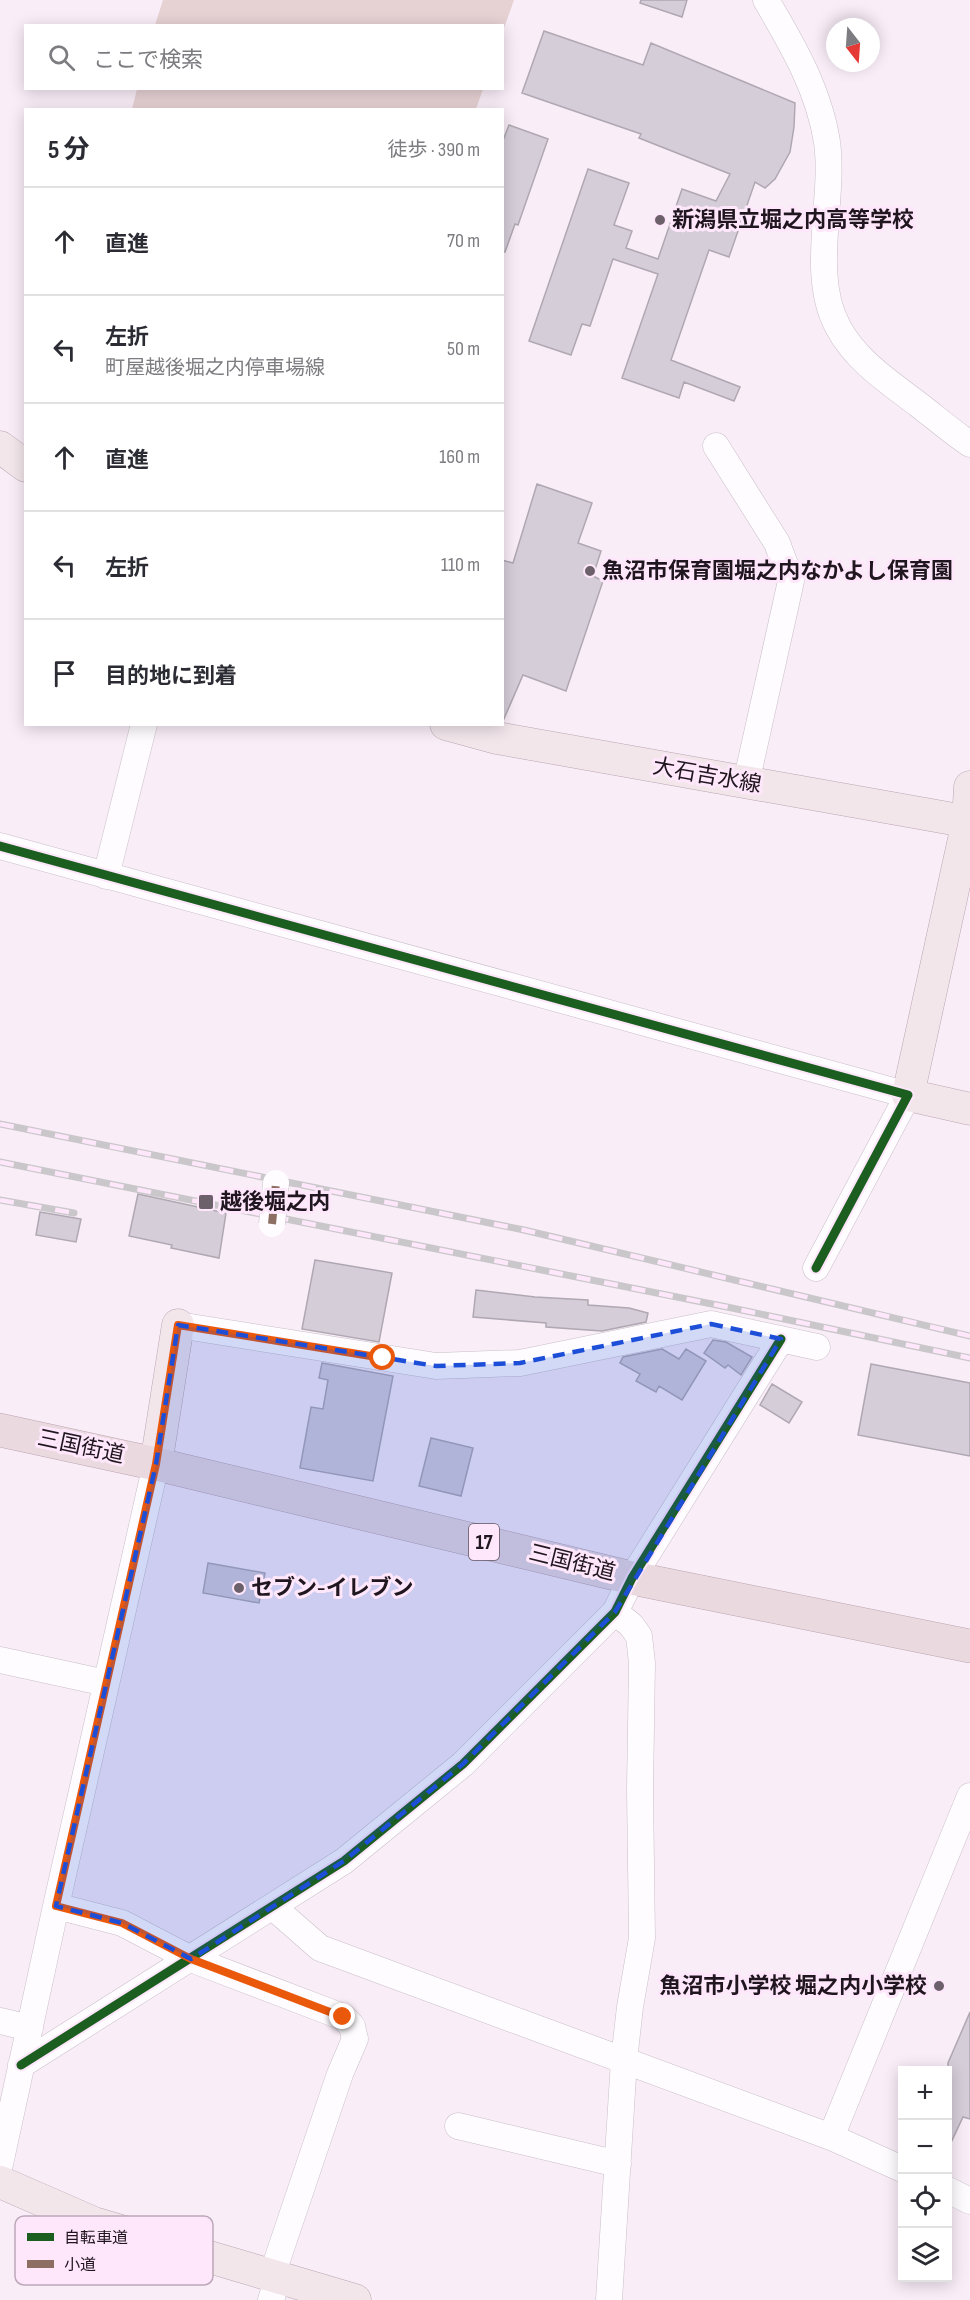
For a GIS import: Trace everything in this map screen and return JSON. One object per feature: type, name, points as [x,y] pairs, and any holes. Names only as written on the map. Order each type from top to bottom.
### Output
[{"type":"highway","name":"三国街道","points":[[0,1430],[156,1464],[632,1578],[970,1646]]},
{"type":"main road","points":[[0,447],[24,465]]},
{"type":"main road","name":"大石吉水線","points":[[453,726],[497,738],[969,822]]},
{"type":"main road","points":[[970,787],[969,822],[908,1095],[970,1109]]},
{"type":"main road","points":[[156,1464],[178,1325]]},
{"type":"main road","points":[[0,2182],[78,2216]]},
{"type":"main road","points":[[213,2263],[274,2284],[356,2300]]},
{"type":"street","points":[[766,0],[789,37],[807,74],[820,111],[827,142],[825,271],[828,303],[837,326],[850,347],[873,370],[970,444]]},
{"type":"street","points":[[716,446],[777,543],[791,581],[746,783]]},
{"type":"street","points":[[106,876],[144,726]]},
{"type":"street","points":[[0,846],[908,1095],[816,1268]]},
{"type":"street","points":[[272,1224],[276,1183]]},
{"type":"street","points":[[178,1325],[436,1366],[520,1363],[711,1324],[817,1347]]},
{"type":"street","points":[[21,2065],[344,1861],[463,1764],[615,1612],[632,1578],[782,1339]]},
{"type":"street","points":[[0,2164],[156,1464]]},
{"type":"street","points":[[609,2300],[624,2060],[630,2007],[642,1938],[640,1790],[642,1663],[639,1636],[631,1625],[615,1612]]},
{"type":"street","points":[[0,1660],[106,1683]]},
{"type":"street","points":[[831,2137],[970,1796]]},
{"type":"street","points":[[56,1906],[122,1923],[191,1959],[343,2017],[352,2026],[355,2038],[340,2074],[274,2284]]},
{"type":"street","points":[[273,1907],[320,1948],[831,2137],[898,2167]]},
{"type":"street","points":[[0,2021],[30,2028]]},
{"type":"street","points":[[458,2126],[618,2164]]},
{"type":"street","points":[[952,2192],[970,2200]]},
{"type":"highlighted area","points":[[711,1324],[781,1339],[615,1612],[463,1764],[344,1861],[191,1959],[122,1923],[56,1906],[156,1464],[178,1325],[436,1366],[520,1363]]},
{"type":"shaded area","points":[[163,0],[514,0],[504,28],[504,24],[155,24]]},
{"type":"shaded area","points":[[137,90],[483,90],[476,108],[132,108]]},
{"type":"building","points":[[641,0],[687,0],[682,17],[640,3]]},
{"type":"building","points":[[544,31],[643,65],[651,43],[795,103],[790,152],[775,179],[765,188],[755,182],[729,257],[709,250],[671,360],[740,387],[734,401],[684,382],[679,398],[622,378],[658,274],[613,259],[590,326],[582,324],[571,355],[529,341],[588,169],[629,183],[614,225],[632,231],[626,248],[658,259],[682,189],[716,201],[730,174],[639,138],[641,134],[522,93]]},
{"type":"building","points":[[509,125],[548,139],[518,225],[515,224],[505,252],[504,252],[504,138]]},
{"type":"building","points":[[537,484],[592,503],[578,543],[601,551],[593,576],[603,581],[566,691],[523,675],[504,719],[504,561],[513,563]]},
{"type":"building","points":[[138,1194],[226,1213],[219,1258],[129,1236]]},
{"type":"building","points":[[40,1212],[81,1219],[76,1242],[36,1235]]},
{"type":"building","points":[[315,1260],[392,1273],[379,1342],[302,1329]]},
{"type":"building","points":[[476,1290],[588,1300],[588,1305],[629,1308],[648,1313],[646,1322],[602,1331],[546,1327],[546,1323],[473,1317]]},
{"type":"building","points":[[713,1340],[726,1342],[752,1357],[741,1375],[728,1365],[725,1368],[704,1353]]},
{"type":"building","points":[[662,1349],[679,1359],[686,1349],[706,1361],[682,1400],[659,1386],[656,1392],[636,1381],[640,1374],[620,1363],[623,1357]]},
{"type":"building","points":[[322,1363],[393,1376],[373,1481],[300,1468],[311,1407],[323,1409],[328,1380],[319,1378]]},
{"type":"building","points":[[871,1364],[970,1383],[970,1456],[858,1435]]},
{"type":"building","points":[[772,1384],[802,1402],[789,1423],[760,1405]]},
{"type":"building","points":[[431,1438],[473,1448],[461,1496],[419,1486]]},
{"type":"building","points":[[208,1563],[265,1573],[259,1603],[203,1593]]},
{"type":"building","points":[[970,2012],[970,2119],[963,2117],[952,2140],[952,2066],[948,2066]]},
{"type":"railway","points":[[0,1124],[524,1230],[970,1336]]},
{"type":"railway","points":[[0,1162],[727,1307],[970,1358]]},
{"type":"railway","points":[[0,1200],[74,1213]]},
{"type":"marked path","points":[[272,1224],[276,1183]]},
{"type":"cycle path","points":[[0,846],[908,1095],[816,1268]]},
{"type":"cycle path","points":[[21,2065],[344,1861],[463,1764],[615,1612],[632,1578],[781,1339]]},
{"type":"place","name":"新潟県立堀之内高等学校","points":[[660,220]]},
{"type":"place","name":"魚沼市保育園堀之内なかよし保育園","points":[[590,571]]},
{"type":"place","name":"越後堀之内","points":[[206,1202]]},
{"type":"place","name":"セブン-イレブン","points":[[239,1588]]},
{"type":"place","name":"魚沼市小学校 堀之内小学校","points":[[939,1986]]},
{"type":"route","points":[[343,2017],[191,1959],[122,1923],[56,1906],[156,1464],[178,1325],[383,1358]]}]
